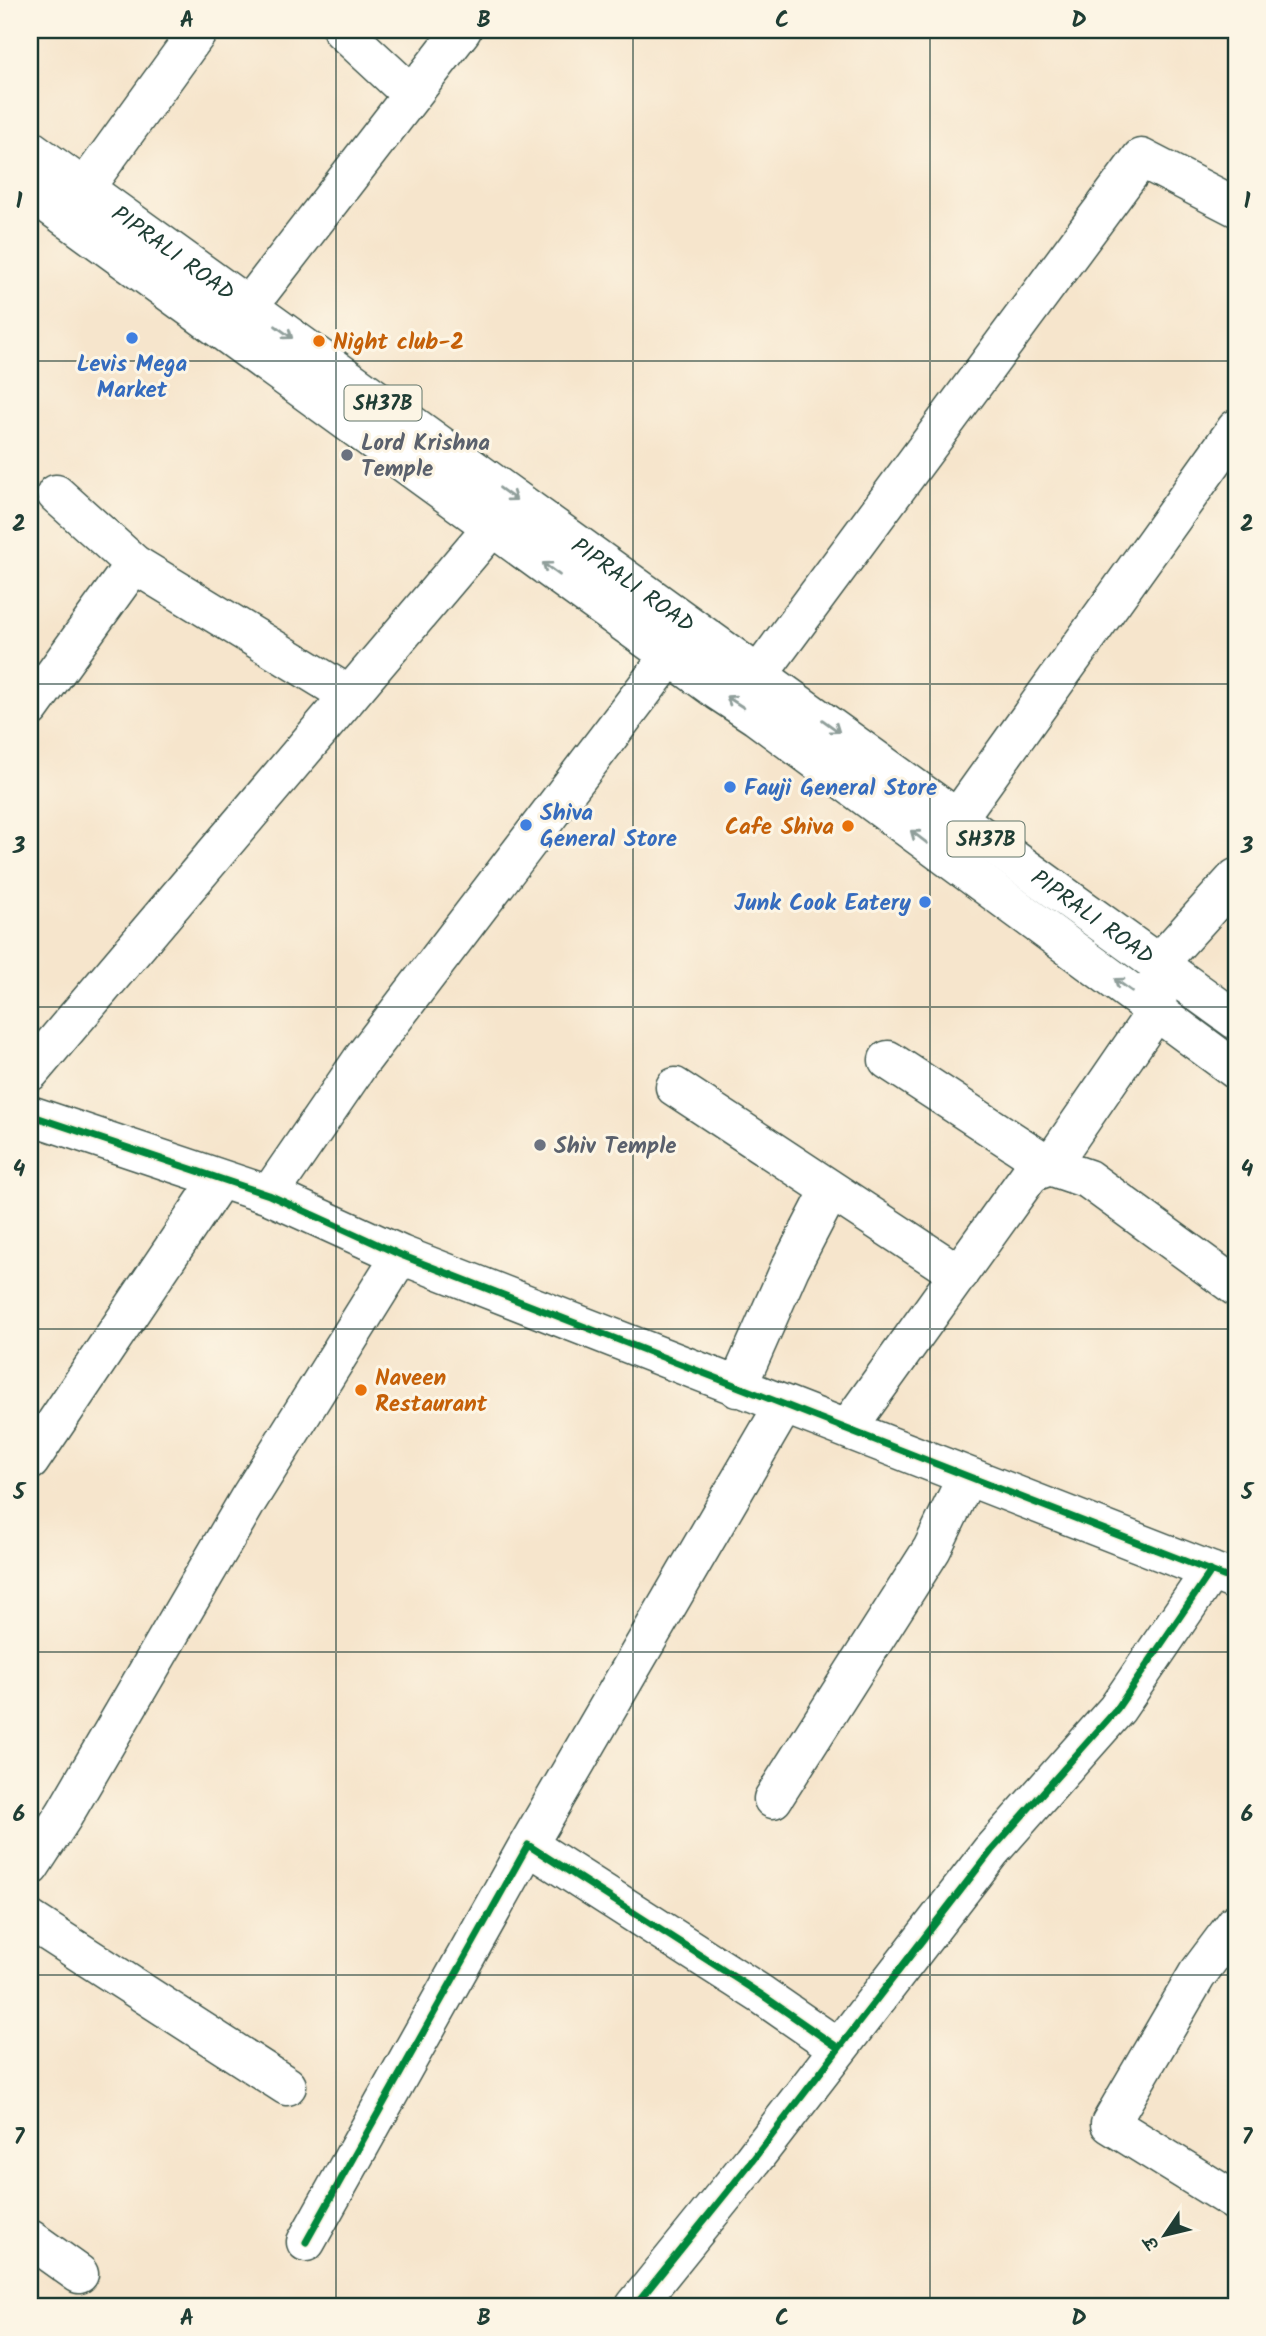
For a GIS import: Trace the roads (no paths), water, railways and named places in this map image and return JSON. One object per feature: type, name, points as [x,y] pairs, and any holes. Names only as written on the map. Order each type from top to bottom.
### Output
[{"type":"street","points":[[84,189],[199,30]]},
{"type":"street","points":[[342,30],[412,94]]},
{"type":"street","points":[[248,307],[462,30]]},
{"type":"street","name":"PIPRALI ROAD","points":[[30,149],[1236,1020]]},
{"type":"street","points":[[759,674],[1142,158],[1236,207]]},
{"type":"street","points":[[30,191],[756,716],[1236,1070]]},
{"type":"street","points":[[957,819],[1236,429]]},
{"type":"street","points":[[57,494],[134,564],[349,695]]},
{"type":"street","points":[[30,1072],[493,526]]},
{"type":"street","points":[[30,708],[134,564]]},
{"type":"street","points":[[269,1195],[361,1061],[670,656]]},
{"type":"street","points":[[847,1429],[1031,1173],[1050,1166],[1157,1010],[1159,963],[1236,878]]},
{"type":"street","points":[[888,1060],[1050,1166],[1088,1179],[1236,1287]]},
{"type":"street","points":[[675,1087],[959,1274]]},
{"type":"street","points":[[30,1115],[269,1195],[401,1255],[737,1388],[1227,1572],[1117,1709],[990,1851],[752,2161],[635,2306]]},
{"type":"street","points":[[30,1461],[220,1179]]},
{"type":"street","points":[[737,1388],[790,1268],[830,1191]]},
{"type":"street","points":[[30,1867],[64,1815],[248,1500],[401,1255]]},
{"type":"street","points":[[306,2242],[528,1845],[784,1405]]},
{"type":"street","points":[[773,1799],[932,1549],[967,1476]]},
{"type":"street","points":[[528,1845],[762,1995],[837,2048]]},
{"type":"street","points":[[30,1920],[287,2086]]},
{"type":"street","points":[[1236,1923],[1197,1975],[1110,2124],[1236,2202]]},
{"type":"street","points":[[30,2239],[79,2274]]},
{"type":"place","name":"Levis Mega Market","points":[[132,338]]},
{"type":"place","name":"Night club-2","points":[[319,341]]},
{"type":"place","name":"Lord Krishna Temple","points":[[347,455]]},
{"type":"place","name":"Fauji General Store","points":[[730,787]]},
{"type":"place","name":"Shiva General Store","points":[[526,825]]},
{"type":"place","name":"Cafe Shiva","points":[[848,826]]},
{"type":"place","name":"Junk Cook Eatery","points":[[925,902]]},
{"type":"place","name":"Shiv Temple","points":[[540,1145]]},
{"type":"place","name":"Naveen Restaurant","points":[[361,1390]]}]
